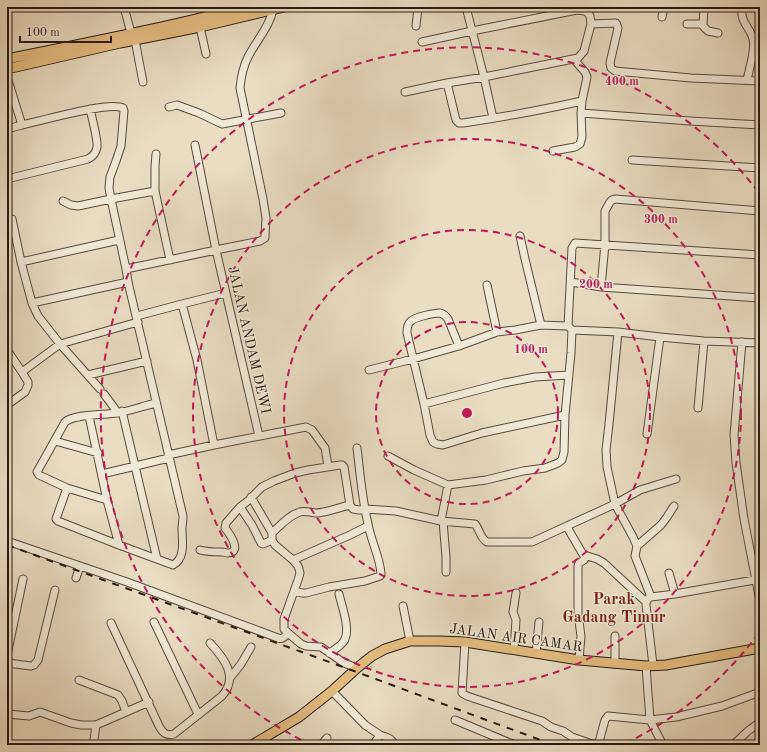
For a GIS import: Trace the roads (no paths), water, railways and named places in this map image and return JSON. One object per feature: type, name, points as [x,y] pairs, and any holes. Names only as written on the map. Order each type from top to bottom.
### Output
[{"type":"main road","points":[[133,37],[200,27],[212,20],[245,7]]},
{"type":"main road","points":[[7,69],[77,49],[212,20],[284,7]]},
{"type":"main road","points":[[7,59],[77,49]]},
{"type":"main road","name":"JALAN AIR CAMAR","points":[[252,745],[299,717],[332,691],[372,656],[385,649],[410,641],[464,642],[579,660],[650,666],[666,665],[760,648]]},
{"type":"street","points":[[124,7],[133,37],[143,82]]},
{"type":"street","points":[[416,26],[418,7]]},
{"type":"street","points":[[466,7],[493,118]]},
{"type":"street","points":[[662,17],[664,7]]},
{"type":"street","points":[[704,7],[704,27],[708,31],[718,34]]},
{"type":"street","points":[[742,7],[742,17],[754,42],[747,80]]},
{"type":"street","name":"JALAN ANDAM DEWI","points":[[126,269],[260,241],[265,238],[266,218],[263,199],[240,88],[242,74],[249,56],[269,23],[273,10]]},
{"type":"street","points":[[405,92],[578,58],[584,51],[592,24],[588,13],[577,10],[422,42]]},
{"type":"street","points":[[592,24],[617,24],[618,28],[610,63],[611,68],[615,71],[691,78],[760,81]]},
{"type":"street","points":[[687,24],[703,24]]},
{"type":"street","points":[[200,27],[206,54]]},
{"type":"street","points":[[553,151],[575,147],[578,145],[582,137],[582,101],[588,76],[574,59]]},
{"type":"street","points":[[7,77],[22,125]]},
{"type":"street","points":[[447,83],[456,120],[459,123],[582,101]]},
{"type":"street","points":[[169,107],[177,105],[222,124],[281,113]]},
{"type":"street","points":[[7,129],[104,107],[123,108],[121,146],[110,177],[109,188],[128,282],[183,516],[183,548],[179,560],[176,564],[171,564],[57,520],[56,519],[67,488]]},
{"type":"street","points":[[7,179],[88,160],[91,158],[96,152],[97,145],[90,110]]},
{"type":"street","points":[[581,114],[760,125]]},
{"type":"street","points":[[195,145],[216,250]]},
{"type":"street","points":[[156,154],[155,191],[170,260]]},
{"type":"street","points":[[632,160],[760,168]]},
{"type":"street","points":[[63,201],[71,205],[78,206],[155,191]]},
{"type":"street","points":[[601,287],[605,244],[605,211],[612,200],[615,199],[760,211]]},
{"type":"street","points":[[12,219],[32,303],[38,316],[60,344],[120,412],[135,466],[157,559]]},
{"type":"street","points":[[520,236],[541,325]]},
{"type":"street","points":[[22,262],[119,240]]},
{"type":"street","points":[[388,456],[414,470],[448,485],[486,480],[523,471],[545,468],[562,460],[564,452],[565,415],[572,353],[570,328],[572,248],[577,242],[760,255]]},
{"type":"street","name":"JALAN ANDAM DEWI","points":[[216,250],[259,436]]},
{"type":"street","points":[[32,303],[128,282]]},
{"type":"street","points":[[571,282],[601,287],[760,298]]},
{"type":"street","points":[[487,285],[497,332]]},
{"type":"street","points":[[22,372],[60,344],[182,304],[226,293]]},
{"type":"street","points":[[182,304],[197,360],[214,445]]},
{"type":"street","points":[[459,346],[445,315],[440,313],[431,314],[413,319],[408,324],[406,333],[424,404],[430,436],[437,444],[443,445],[482,433],[565,415]]},
{"type":"street","points":[[369,370],[459,346],[497,332],[541,325],[704,341],[760,343]]},
{"type":"street","points":[[618,332],[606,450],[607,467],[615,504],[637,546],[635,556],[649,600],[650,720],[663,745]]},
{"type":"street","points":[[648,434],[660,337]]},
{"type":"street","points":[[698,408],[704,341]]},
{"type":"street","points":[[742,342],[734,435],[736,463],[744,519],[758,579],[760,601]]},
{"type":"street","points":[[7,405],[26,392],[28,388],[28,382],[8,354]]},
{"type":"street","points":[[88,375],[147,361]]},
{"type":"street","points":[[424,404],[504,383],[536,377],[569,375]]},
{"type":"street","points":[[107,500],[67,488],[39,475],[37,472],[65,422],[68,420],[120,412],[156,403]]},
{"type":"street","points":[[89,416],[107,500],[119,545]]},
{"type":"street","points":[[102,474],[214,445],[306,427],[316,434],[325,448],[328,466]]},
{"type":"street","points":[[55,441],[98,453]]},
{"type":"street","points":[[294,591],[306,593],[329,587],[365,581],[381,575],[382,573],[368,526],[357,448]]},
{"type":"street","points":[[200,550],[229,553],[233,550],[235,543],[225,525],[240,507],[262,487],[295,473],[328,466],[342,465],[344,467],[350,505],[355,510],[365,509],[396,511],[442,521],[475,524],[482,538],[487,542],[532,542],[615,504],[640,490],[676,479]]},
{"type":"street","points":[[446,572],[442,521],[448,485]]},
{"type":"street","points":[[251,497],[275,545],[293,560],[298,566],[300,573],[284,619],[284,627],[288,634],[301,644],[306,646],[321,647],[344,663],[357,668]]},
{"type":"street","points":[[240,507],[263,544],[272,537],[280,526],[292,516],[300,512],[306,511],[317,513],[350,505]]},
{"type":"street","points":[[637,546],[661,526],[674,506]]},
{"type":"street","points":[[293,560],[368,526]]},
{"type":"street","points":[[567,526],[584,555],[584,560],[579,563],[578,566],[578,614],[581,636],[579,660]]},
{"type":"street","points":[[7,541],[280,639],[288,634]]},
{"type":"street","points":[[584,555],[604,563],[649,600]]},
{"type":"street","points":[[76,578],[80,566]]},
{"type":"street","points":[[669,574],[675,594]]},
{"type":"street","points":[[7,655],[10,623],[23,579]]},
{"type":"street","points":[[649,600],[758,579]]},
{"type":"street","points":[[7,663],[31,666],[38,660],[55,590]]},
{"type":"street","points":[[514,649],[516,620],[513,612],[516,593]]},
{"type":"street","points":[[329,653],[344,642],[347,632],[346,621],[339,594]]},
{"type":"street","points":[[403,606],[410,641]]},
{"type":"street","points":[[154,622],[198,714]]},
{"type":"street","points":[[536,653],[539,622]]},
{"type":"street","points":[[111,623],[161,730],[169,735],[174,734],[222,696],[228,688],[230,671],[218,651],[210,643]]},
{"type":"street","points":[[615,664],[616,636]]},
{"type":"street","points":[[464,642],[462,693],[542,721],[572,737],[596,745],[599,742],[605,720],[608,716],[650,720],[676,717],[722,706],[760,692]]},
{"type":"street","points":[[230,678],[252,647]]},
{"type":"street","points":[[79,680],[118,695],[126,712]]},
{"type":"street","points":[[332,691],[365,725],[380,736],[390,739],[396,745]]},
{"type":"street","points":[[7,714],[29,716],[40,712],[71,723],[96,725],[148,702]]},
{"type":"street","points":[[455,720],[512,745]]},
{"type":"street","points":[[733,745],[760,722]]},
{"type":"street","points":[[92,745],[96,725]]},
{"type":"street","points":[[373,745],[380,736]]},
{"type":"street","points":[[321,745],[327,738]]},
{"type":"railway","points":[[7,545],[554,745]]},
{"type":"district","name":"Parak Gadang Timur","points":[[614,607]]}]
